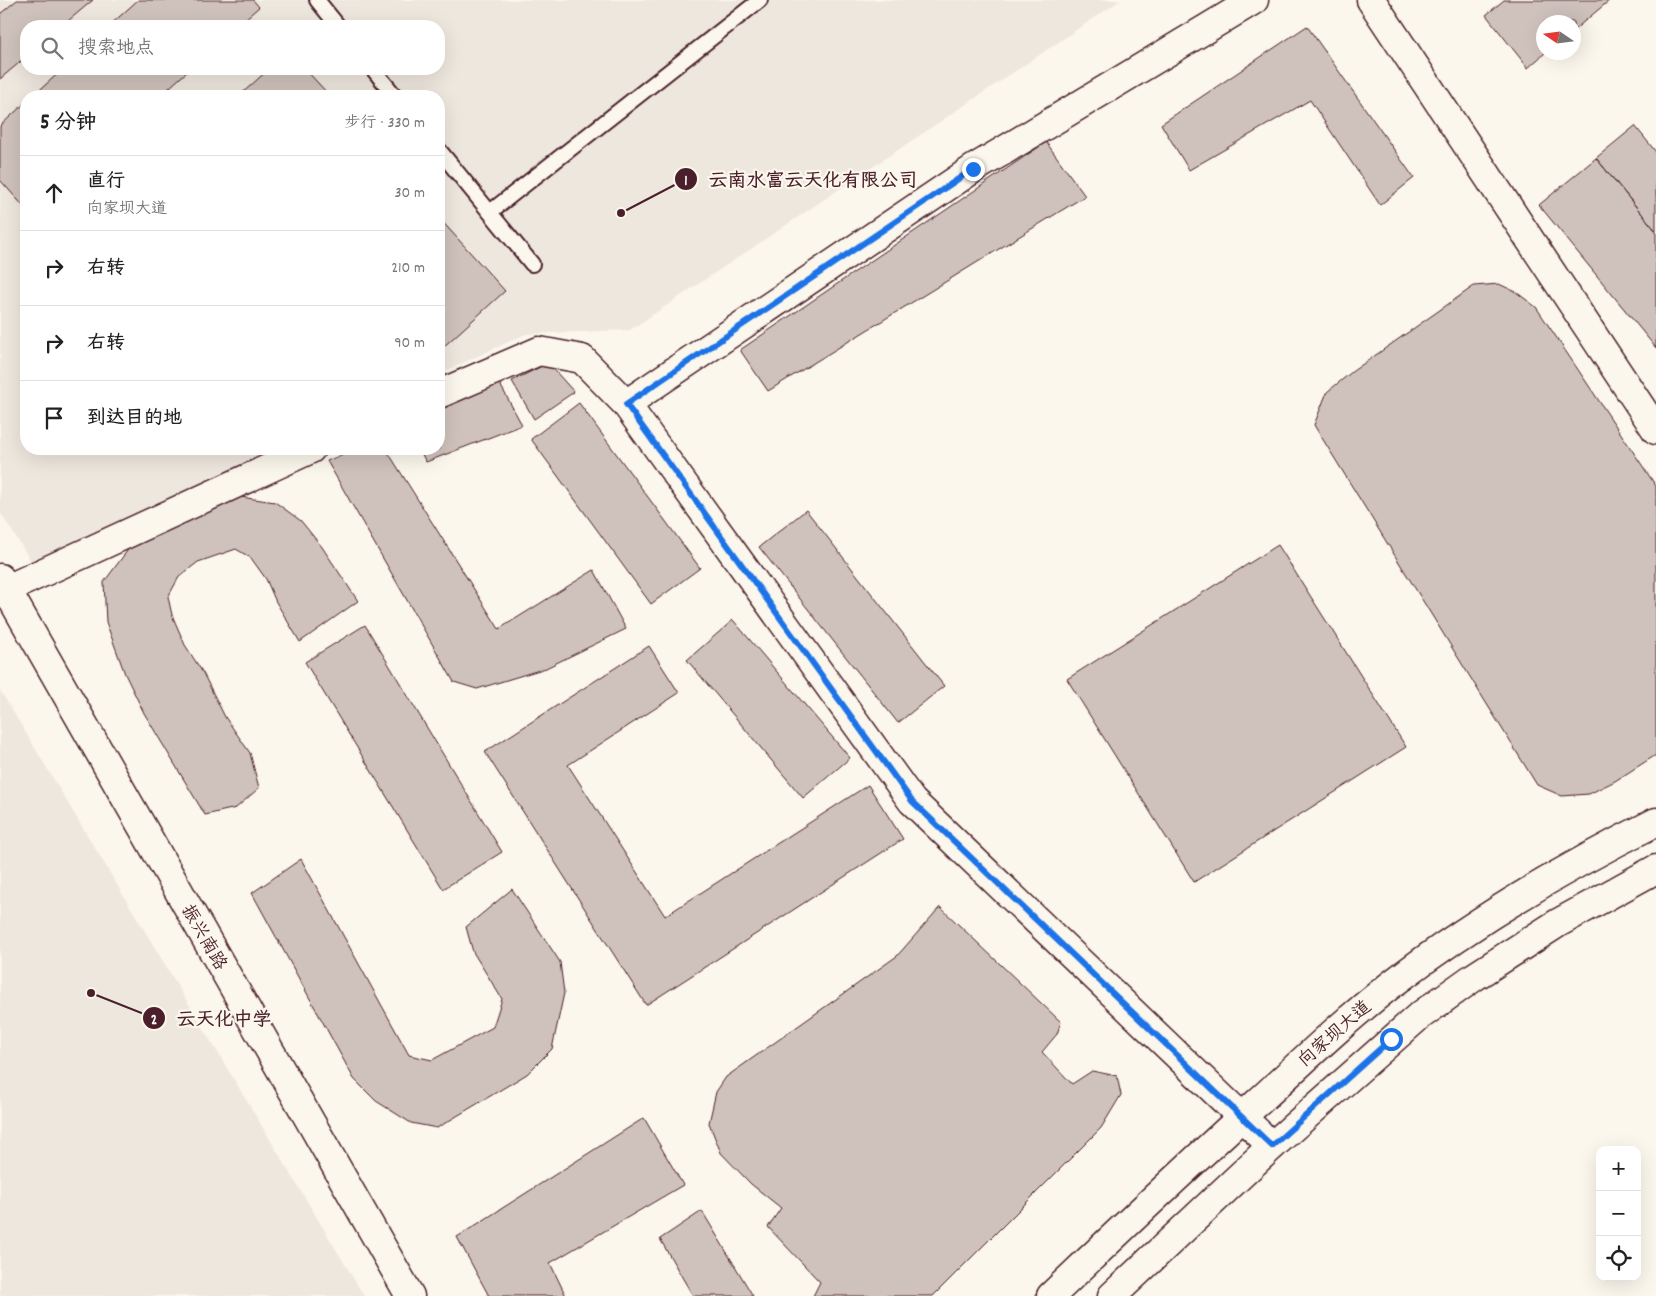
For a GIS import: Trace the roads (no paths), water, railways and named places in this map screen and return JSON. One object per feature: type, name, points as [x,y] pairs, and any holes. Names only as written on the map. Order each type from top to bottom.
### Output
[{"type":"street","points":[[626,404],[973,169],[1254,0]]},
{"type":"street","points":[[1371,0],[1656,430]]},
{"type":"street","points":[[445,391],[539,351],[582,359],[626,404],[912,801],[1272,1146]]},
{"type":"street","points":[[3,584],[297,455]]},
{"type":"street","name":"振兴南路","points":[[3,584],[410,1296]]},
{"type":"street","name":"向家坝大道","points":[[1051,1296],[1364,1006],[1450,942],[1537,887],[1656,822]]},
{"type":"street","points":[[1112,1296],[1272,1146],[1391,1039],[1446,997],[1558,923],[1656,869]]},
{"type":"lane","points":[[317,0],[333,20]]},
{"type":"lane","points":[[490,212],[760,0]]},
{"type":"lane","points":[[378,75],[390,90]]},
{"type":"lane","points":[[445,157],[532,264]]},
{"type":"place","name":"云南水富云天化有限公司","points":[[621,213]]},
{"type":"place","name":"云天化中学","points":[[91,993]]}]
